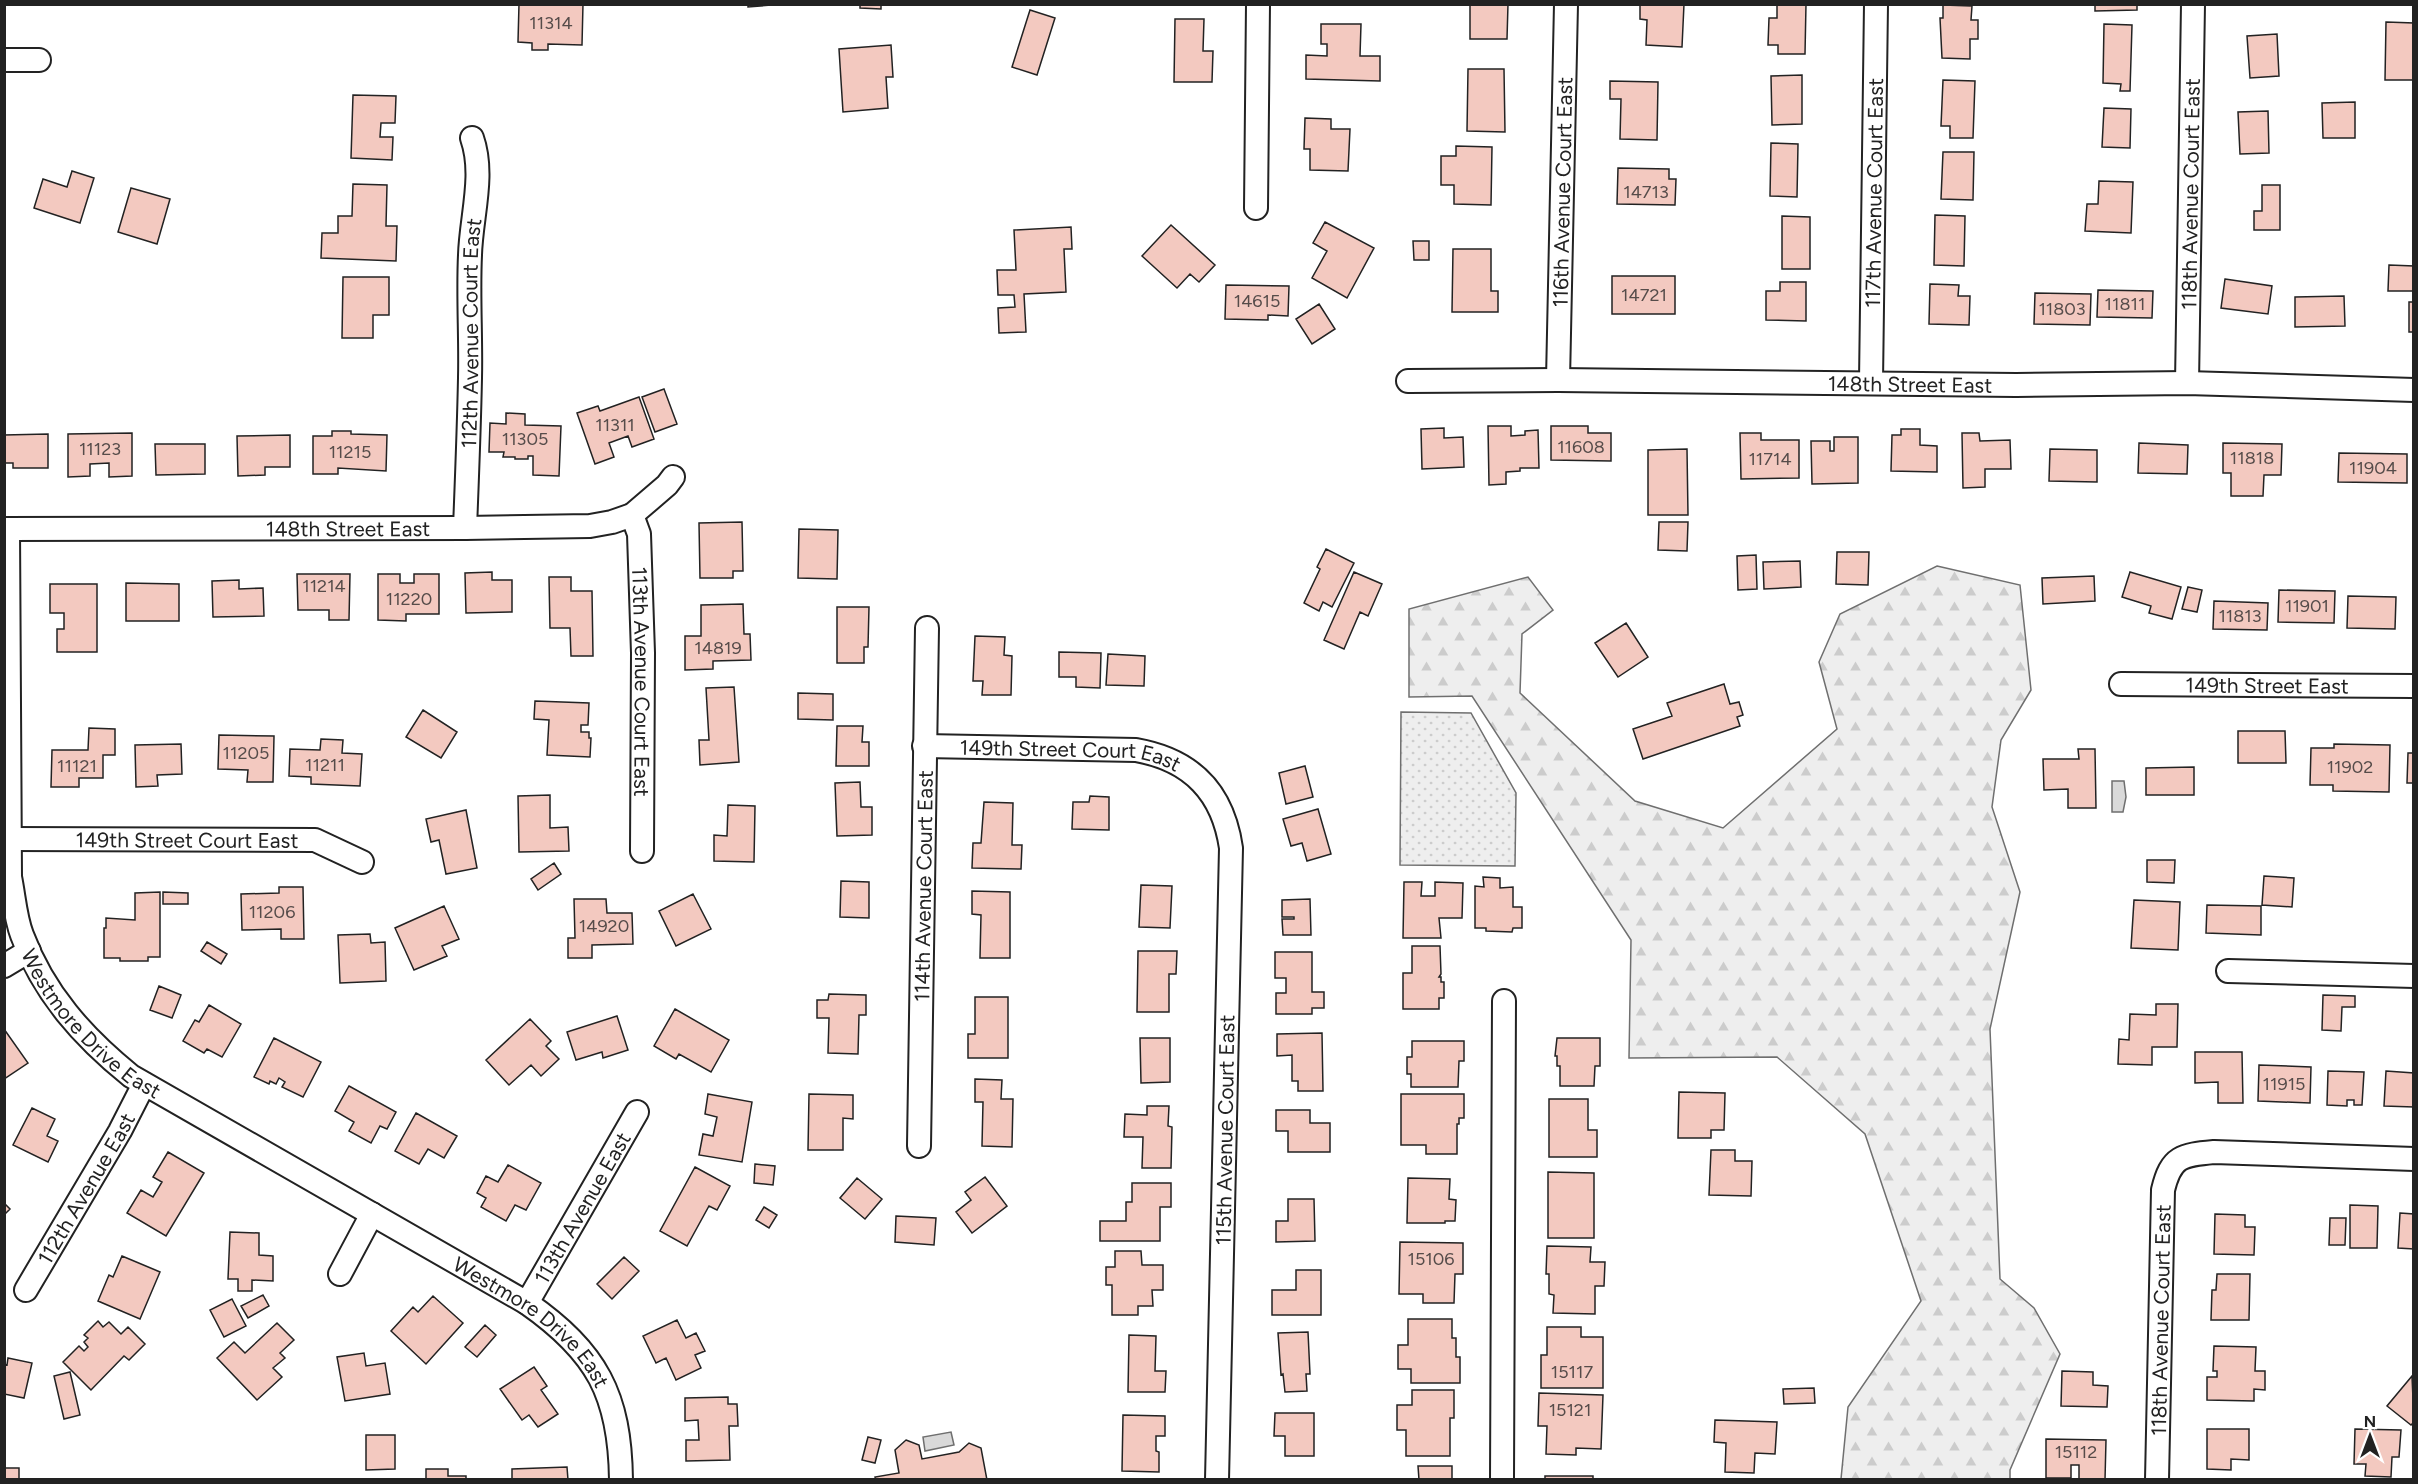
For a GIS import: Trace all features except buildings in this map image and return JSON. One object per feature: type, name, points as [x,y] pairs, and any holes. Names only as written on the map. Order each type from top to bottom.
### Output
[{"type":"street","points":[[1256,208],[1257,4]]},
{"type":"street","name":"116th Avenue Court East","points":[[1558,380],[1566,4]]},
{"type":"street","name":"117th Avenue Court East","points":[[1871,382],[1876,4]]},
{"type":"street","name":"118th Avenue Court East","points":[[2187,383],[2193,4]]},
{"type":"street","points":[[4,60],[39,60]]},
{"type":"street","name":"112th Avenue Court East","points":[[465,528],[470,376],[470,252],[477,168],[472,138]]},
{"type":"street","name":"148th Street East","points":[[1408,381],[1871,382],[2016,385],[2187,383],[2414,390]]},
{"type":"street","name":"148th Street East","points":[[6,529],[590,526],[632,515],[673,477]]},
{"type":"street","name":"113th Avenue Court East","points":[[632,515],[639,534],[643,653],[642,851]]},
{"type":"street","name":"Westmore Drive East","points":[[6,529],[10,877],[21,933],[47,986],[81,1032],[130,1076],[527,1303],[556,1323],[574,1340],[608,1390],[621,1443],[621,1479]]},
{"type":"street","name":"114th Avenue Court East","points":[[919,1146],[927,628]]},
{"type":"street","name":"149th Street East","points":[[2121,684],[2414,686]]},
{"type":"street","name":"149th Street Court East","points":[[924,746],[1136,750],[1170,759],[1185,768],[1206,787]]},
{"type":"street","name":"115th Avenue Court East","points":[[1206,787],[1224,814],[1232,848],[1217,1479]]},
{"type":"street","name":"149th Street Court East","points":[[9,839],[315,840],[362,862]]},
{"type":"street","points":[[4,966],[29,951]]},
{"type":"street","points":[[2228,971],[2414,976]]},
{"type":"street","points":[[1502,1479],[1504,1001]]},
{"type":"street","name":"112th Avenue East","points":[[26,1290],[120,1131],[144,1084]]},
{"type":"street","name":"113th Avenue East","points":[[527,1303],[637,1112]]},
{"type":"street","name":"118th Avenue Court East","points":[[2157,1479],[2163,1190],[2167,1175],[2175,1162],[2195,1154],[2214,1152],[2414,1159]]},
{"type":"street","points":[[340,1274],[372,1214]]},
{"type":"green space","points":[[1937,566],[2020,585],[2031,690],[2001,740],[1992,807],[2020,892],[1990,1029],[2000,1279],[2034,1308],[2060,1354],[2010,1470],[2010,1479],[1841,1479],[1848,1407],[1921,1301],[1865,1134],[1777,1057],[1629,1058],[1631,940],[1472,696],[1409,697],[1409,609],[1528,577],[1553,610],[1522,634],[1520,693],[1635,801],[1723,828],[1837,729],[1819,662],[1840,614]]},
{"type":"green space","points":[[1401,712],[1471,713],[1516,793],[1515,866],[1400,865]]},
{"type":"shaded area","points":[[2112,781],[2124,781],[2126,797],[2123,812],[2112,812]]},
{"type":"shaded area","points":[[951,1432],[954,1445],[925,1451],[923,1437]]}]
